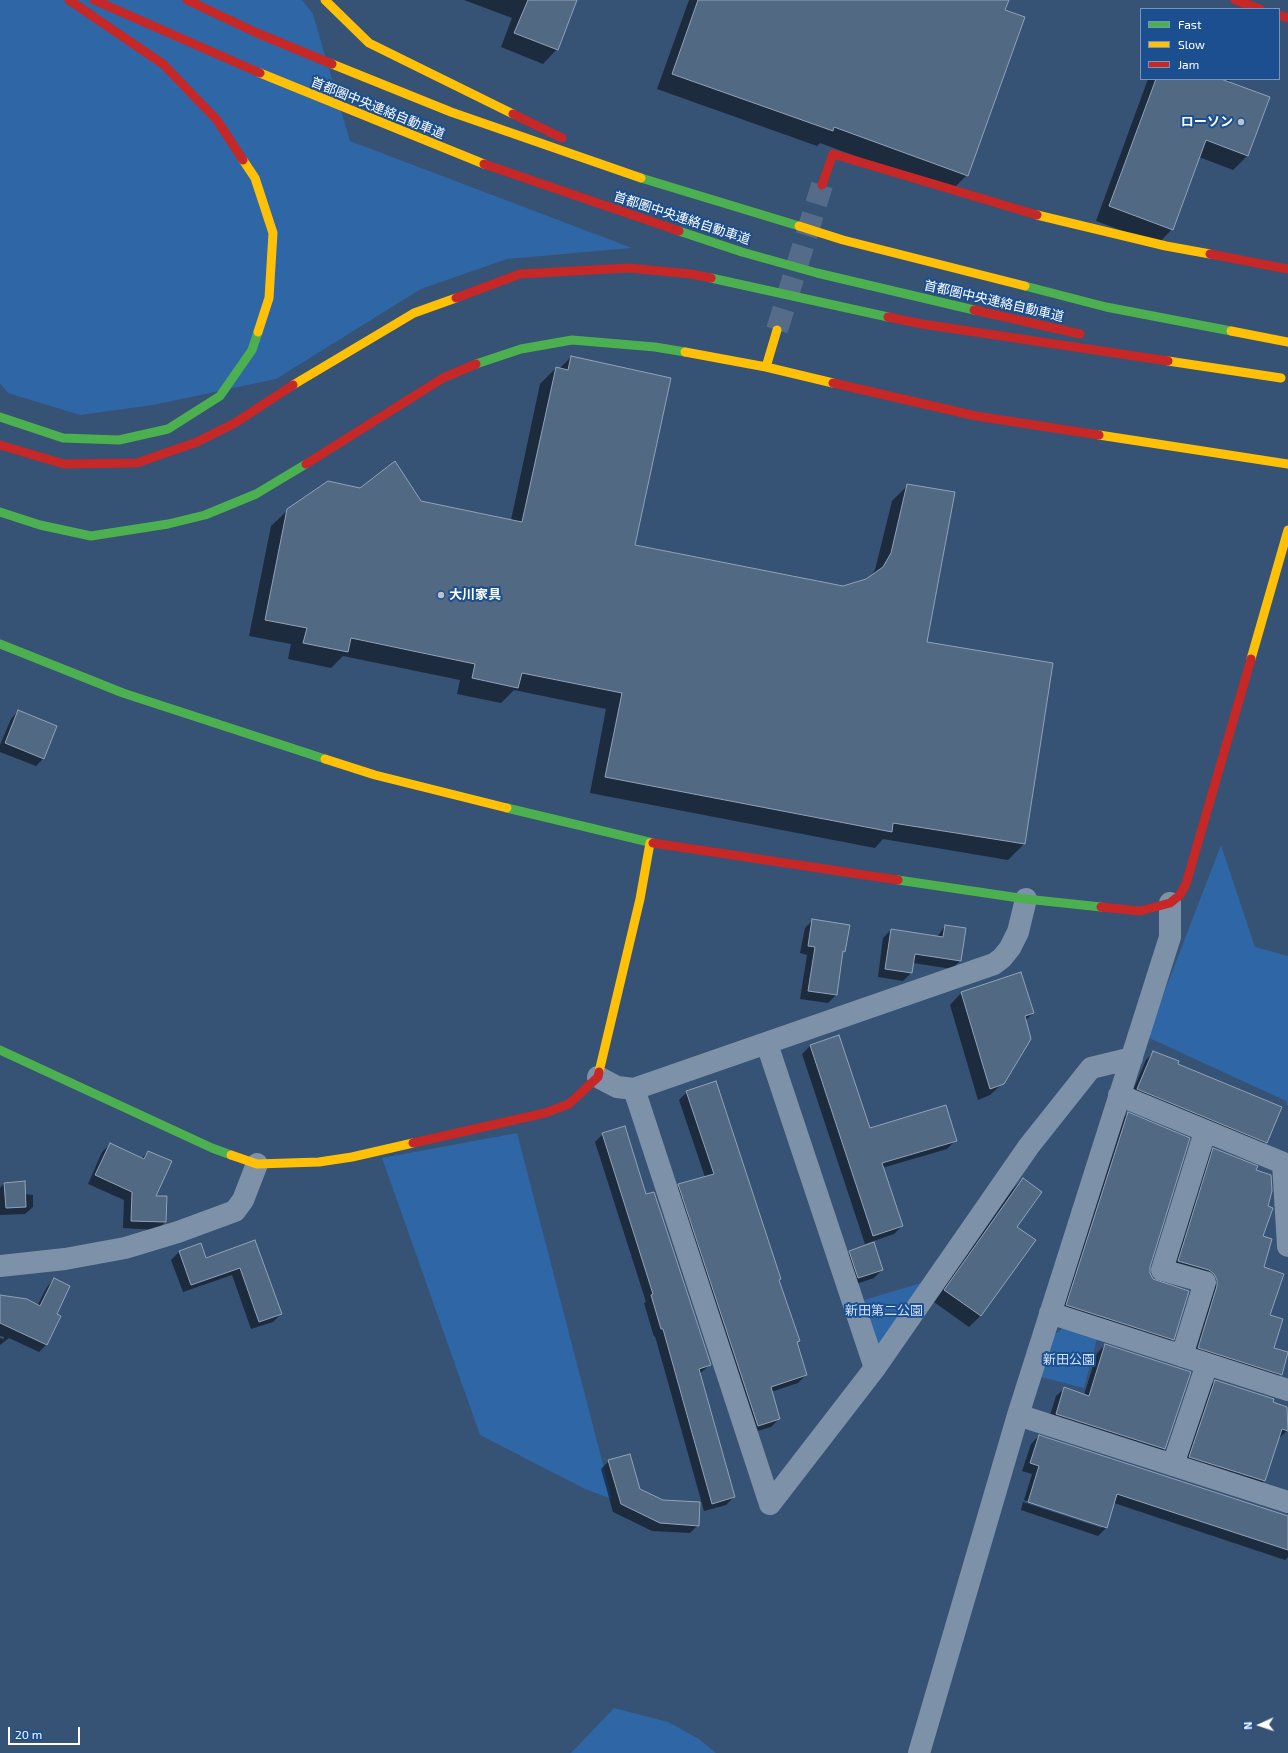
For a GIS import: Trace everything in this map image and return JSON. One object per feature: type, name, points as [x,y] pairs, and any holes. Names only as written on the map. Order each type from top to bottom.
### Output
[{"type":"main road","points":[[0,417],[63,438],[119,440],[168,429],[220,396],[252,350],[269,298],[273,233],[255,178],[217,120],[163,64],[69,0]]},
{"type":"main road","name":"首都圏中央連絡自動車道","points":[[94,0],[308,94],[498,170],[742,252],[810,271],[936,302],[1089,336]]},
{"type":"main road","name":"首都圏中央連絡自動車道","points":[[187,0],[257,33],[451,112],[644,179],[866,246],[1106,307],[1288,342]]},
{"type":"main road","points":[[325,0],[369,43],[644,179]]},
{"type":"main road","points":[[1235,0],[1257,8]]},
{"type":"main road","points":[[822,185],[833,154],[1058,221],[1166,246],[1288,268]]},
{"type":"main road","points":[[0,445],[64,464],[137,463],[197,442],[235,423],[309,376],[414,313],[520,274],[613,268],[629,268],[691,274],[922,324],[1284,379]]},
{"type":"main road","points":[[766,367],[777,330]]},
{"type":"main road","points":[[0,512],[40,526],[91,536],[168,524],[206,515],[256,494],[389,413],[442,378],[482,361],[521,349],[572,340],[655,347],[766,367],[976,416],[1288,464]]},
{"type":"main road","points":[[1143,348],[1284,379]]},
{"type":"main road","points":[[0,644],[123,693],[375,775],[650,843],[1026,899],[1140,911],[1170,903],[1180,895],[1186,884],[1288,530]]},
{"type":"main road","points":[[0,1050],[212,1148],[257,1164],[319,1162],[352,1157],[545,1113],[569,1104],[598,1077],[640,899],[650,843]]},
{"type":"street","points":[[598,1077],[617,1087],[634,1089],[994,964],[1002,958],[1010,948],[1018,932],[1026,899]]},
{"type":"street","points":[[919,1753],[1018,1415],[1170,937],[1170,903]]},
{"type":"street","points":[[767,1044],[875,1368]]},
{"type":"street","points":[[634,1089],[770,1504],[875,1368],[1029,1146],[1091,1068],[1132,1058]]},
{"type":"street","points":[[1119,1095],[1205,1132],[1283,1163],[1288,1246]]},
{"type":"street","points":[[1182,1356],[1205,1282],[1162,1270],[1205,1132]]},
{"type":"street","points":[[0,1266],[65,1259],[125,1248],[178,1232],[235,1211],[243,1200],[257,1164]]},
{"type":"street","points":[[1050,1313],[1288,1390]]},
{"type":"street","points":[[1173,1465],[1207,1364]]},
{"type":"street","points":[[1018,1415],[1288,1502]]},
{"type":"green space","points":[[0,0],[302,0],[313,14],[350,141],[632,248],[507,259],[421,289],[276,379],[153,405],[80,415],[8,393],[0,383]]},
{"type":"green space","points":[[1221,845],[1255,947],[1288,956],[1288,1107],[1286,1101],[1147,1037]]},
{"type":"green space","points":[[517,1133],[612,1499],[585,1489],[480,1435],[382,1158]]},
{"type":"green space","name":"新田第二公園","points":[[924,1282],[878,1348],[864,1300]]},
{"type":"green space","name":"新田公園","points":[[1063,1328],[1097,1339],[1084,1388],[1041,1377],[1053,1336]]},
{"type":"green space","points":[[614,1708],[668,1722],[699,1739],[716,1753],[571,1753]]},
{"type":"building","points":[[528,0],[577,0],[558,50],[514,33]]},
{"type":"building","points":[[698,0],[1009,0],[1005,10],[1025,17],[968,176],[834,127],[833,131],[672,74]]},
{"type":"building","points":[[1156,80],[1224,80],[1270,97],[1248,156],[1206,140],[1173,230],[1109,206]]},
{"type":"building","points":[[571,356],[671,378],[635,545],[843,586],[866,579],[883,567],[891,553],[907,484],[955,492],[927,642],[1053,663],[1025,844],[893,823],[892,832],[605,777],[622,693],[522,673],[518,688],[472,678],[475,664],[351,638],[348,652],[303,643],[307,628],[265,620],[287,509],[328,481],[360,488],[395,461],[421,501],[522,522],[556,367],[568,370]]},
{"type":"building","points":[[18,710],[57,726],[44,759],[5,743]]},
{"type":"building","points":[[812,919],[850,925],[845,952],[843,951],[837,995],[808,991],[815,947],[808,946]]},
{"type":"building","points":[[945,925],[966,928],[961,961],[915,954],[912,973],[885,969],[891,929],[943,937]]},
{"type":"building","points":[[1021,972],[1034,1013],[1025,1016],[1031,1039],[1004,1084],[990,1089],[961,992]]},
{"type":"building","points":[[839,1035],[870,1128],[946,1105],[957,1141],[882,1163],[903,1226],[873,1236],[810,1045]]},
{"type":"building","points":[[1153,1051],[1179,1061],[1178,1064],[1282,1107],[1267,1143],[1137,1089]]},
{"type":"building","points":[[716,1081],[781,1279],[779,1280],[800,1341],[797,1342],[807,1375],[771,1387],[780,1419],[758,1426],[678,1184],[714,1174],[686,1091]]},
{"type":"building","points":[[1128,1112],[1190,1138],[1150,1267],[1150,1273],[1153,1279],[1189,1291],[1174,1340],[1066,1305]]},
{"type":"building","points":[[625,1126],[646,1194],[654,1192],[711,1365],[699,1369],[735,1497],[712,1504],[663,1329],[661,1329],[651,1295],[653,1294],[602,1133]]},
{"type":"building","points":[[110,1143],[144,1159],[148,1151],[172,1161],[156,1196],[167,1196],[166,1222],[131,1221],[132,1192],[95,1175]]},
{"type":"building","points":[[1213,1148],[1258,1166],[1256,1170],[1271,1175],[1272,1191],[1268,1206],[1273,1208],[1263,1236],[1272,1239],[1264,1267],[1284,1274],[1270,1315],[1283,1319],[1274,1348],[1288,1352],[1282,1375],[1198,1348],[1217,1286],[1217,1280],[1214,1274],[1209,1270],[1178,1261]]},
{"type":"building","points":[[1023,1178],[1042,1192],[1017,1227],[1036,1240],[981,1316],[944,1290]]},
{"type":"building","points":[[25,1181],[26,1207],[6,1208],[4,1183]]},
{"type":"building","points":[[255,1240],[282,1314],[259,1322],[240,1268],[191,1285],[179,1251],[201,1243],[206,1258]]},
{"type":"building","points":[[874,1242],[883,1270],[858,1278],[849,1251]]},
{"type":"building","points":[[54,1278],[70,1286],[57,1314],[61,1316],[47,1345],[0,1323],[0,1295],[27,1299],[40,1306]]},
{"type":"building","points":[[1105,1344],[1191,1372],[1165,1449],[1056,1414],[1064,1387],[1089,1396]]},
{"type":"building","points":[[1215,1380],[1274,1399],[1273,1402],[1287,1407],[1288,1431],[1282,1429],[1265,1481],[1189,1457]]},
{"type":"building","points":[[1039,1435],[1288,1516],[1288,1550],[1117,1494],[1107,1528],[1028,1502],[1039,1466],[1030,1463]]},
{"type":"building","points":[[630,1454],[640,1489],[663,1500],[700,1502],[699,1526],[660,1523],[621,1504],[608,1460]]},
{"type":"tunnel","points":[[777,330],[822,185]]},
{"type":"traffic: fast","points":[[641,178],[799,226]]},
{"type":"traffic: fast","points":[[679,231],[742,252],[817,273],[974,310]]},
{"type":"traffic: fast","points":[[711,278],[888,317]]},
{"type":"traffic: fast","points":[[1025,286],[1106,307],[1231,331]]},
{"type":"traffic: fast","points":[[0,417],[63,438],[119,440],[168,429],[220,396],[252,350],[258,332]]},
{"type":"traffic: fast","points":[[476,364],[521,349],[572,340],[655,347],[685,352]]},
{"type":"traffic: fast","points":[[0,512],[40,525],[91,536],[168,524],[205,515],[256,494],[306,464]]},
{"type":"traffic: fast","points":[[0,644],[123,693],[325,759]]},
{"type":"traffic: fast","points":[[507,808],[653,843]]},
{"type":"traffic: fast","points":[[898,880],[1026,899],[1101,907]]},
{"type":"traffic: fast","points":[[0,1050],[212,1148],[231,1155]]},
{"type":"traffic: slow","points":[[325,0],[369,43],[513,114]]},
{"type":"traffic: slow","points":[[332,64],[451,112],[641,178]]},
{"type":"traffic: slow","points":[[260,73],[484,164]]},
{"type":"traffic: slow","points":[[243,160],[255,178],[273,233],[269,298],[258,332]]},
{"type":"traffic: slow","points":[[1037,215],[1166,246],[1210,254]]},
{"type":"traffic: slow","points":[[799,226],[843,240],[1025,286]]},
{"type":"traffic: slow","points":[[293,385],[414,313],[456,298]]},
{"type":"traffic: slow","points":[[766,367],[777,330]]},
{"type":"traffic: slow","points":[[1231,331],[1288,342]]},
{"type":"traffic: slow","points":[[685,352],[766,367],[833,383]]},
{"type":"traffic: slow","points":[[1168,361],[1281,378]]},
{"type":"traffic: slow","points":[[1099,435],[1288,464]]},
{"type":"traffic: slow","points":[[1251,659],[1288,530]]},
{"type":"traffic: slow","points":[[325,759],[375,775],[507,808]]},
{"type":"traffic: slow","points":[[599,1072],[640,899],[650,843]]},
{"type":"traffic: slow","points":[[231,1155],[257,1164],[319,1162],[352,1157],[413,1143]]},
{"type":"traffic: jam","points":[[69,0],[163,64],[217,120],[243,160]]},
{"type":"traffic: jam","points":[[94,0],[260,73]]},
{"type":"traffic: jam","points":[[187,0],[257,33],[332,64]]},
{"type":"traffic: jam","points":[[1235,0],[1257,8]]},
{"type":"traffic: jam","points":[[1280,15],[1288,18]]},
{"type":"traffic: jam","points":[[513,114],[562,138]]},
{"type":"traffic: jam","points":[[822,185],[833,154],[1037,215]]},
{"type":"traffic: jam","points":[[484,164],[679,231]]},
{"type":"traffic: jam","points":[[1210,254],[1288,269]]},
{"type":"traffic: jam","points":[[456,298],[520,274],[629,268],[691,274],[711,278]]},
{"type":"traffic: jam","points":[[974,310],[1080,334]]},
{"type":"traffic: jam","points":[[888,317],[922,324],[1168,361]]},
{"type":"traffic: jam","points":[[306,464],[443,378],[476,364]]},
{"type":"traffic: jam","points":[[833,383],[976,416],[1099,435]]},
{"type":"traffic: jam","points":[[0,445],[64,464],[137,463],[197,442],[235,423],[293,385]]},
{"type":"traffic: jam","points":[[1101,907],[1140,911],[1170,903],[1180,895],[1186,884],[1251,659]]},
{"type":"traffic: jam","points":[[653,843],[898,880]]},
{"type":"traffic: jam","points":[[413,1143],[545,1113],[569,1104],[598,1077],[599,1072]]},
{"type":"place","name":"ローソン","points":[[1241,122]]},
{"type":"place","name":"大川家具","points":[[441,595]]}]
